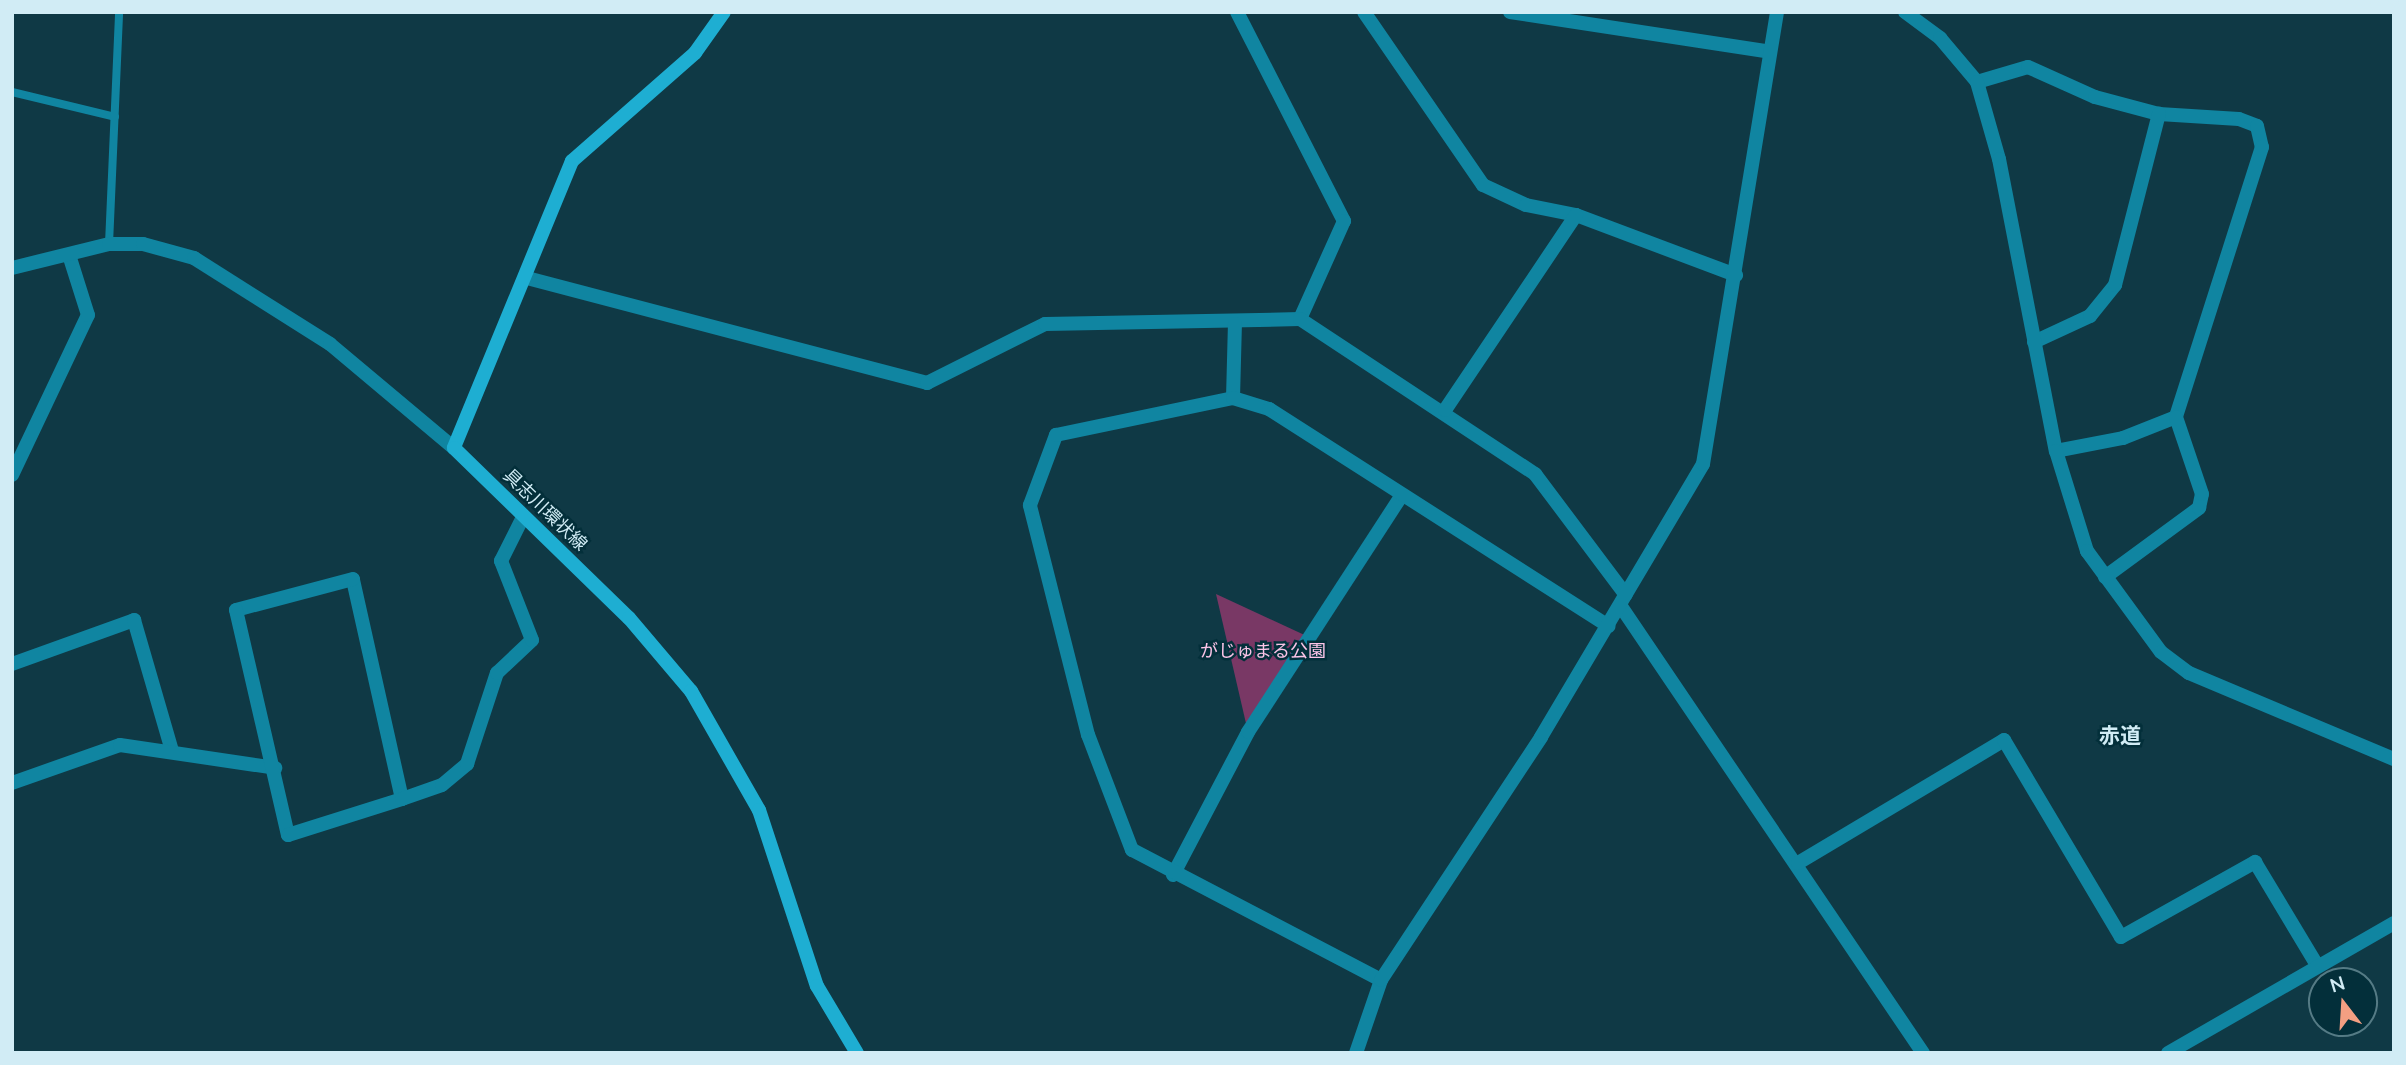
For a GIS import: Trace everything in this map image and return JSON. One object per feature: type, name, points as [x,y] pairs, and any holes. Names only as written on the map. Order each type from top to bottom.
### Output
[{"type":"main road","points":[[454,449],[527,278],[572,161],[695,53],[724,12]]},
{"type":"main road","name":"具志川環状線","points":[[454,449],[662,653],[717,730],[759,810],[817,986],[856,1053]]},
{"type":"street","points":[[1237,12],[1344,221],[1300,319]]},
{"type":"street","points":[[1364,12],[1483,185],[1526,205],[1576,215],[1736,275]]},
{"type":"street","points":[[1510,12],[1770,52]]},
{"type":"street","points":[[1356,1053],[1381,980],[1608,626],[1703,464],[1777,12]]},
{"type":"street","points":[[1905,12],[1940,38],[1977,82],[1999,159],[2056,451],[2074,523],[2105,577],[2161,652],[2189,673],[2394,759]]},
{"type":"street","points":[[1977,82],[2028,67],[2095,97],[2159,114],[2239,119],[2257,126],[2262,147],[2176,416],[2202,494],[2199,508],[2105,577]]},
{"type":"street","points":[[2034,342],[2090,316],[2115,285],[2159,114]]},
{"type":"street","points":[[1445,410],[1576,215]]},
{"type":"street","points":[[12,268],[70,258],[109,244],[170,249],[219,272],[330,344],[454,449]]},
{"type":"street","points":[[12,475],[88,315],[70,258]]},
{"type":"street","points":[[527,278],[927,383],[1045,324],[1236,324],[1300,319],[1445,410],[1535,474],[1623,600],[1923,1053]]},
{"type":"street","points":[[1233,398],[1236,324]]},
{"type":"street","points":[[1381,980],[1173,875],[1132,850],[1088,735],[1030,505],[1056,435],[1233,398],[1269,409],[1401,496],[1608,626]]},
{"type":"street","points":[[2056,451],[2123,438],[2176,416]]},
{"type":"street","points":[[1173,875],[1248,732],[1401,496]]},
{"type":"street","points":[[402,799],[353,579],[236,610],[275,768],[288,835],[402,799],[442,785],[467,764],[497,673],[532,640],[501,561],[523,517]]},
{"type":"street","points":[[12,664],[134,620],[172,751]]},
{"type":"street","points":[[1798,863],[2004,740],[2121,937],[2255,862],[2317,965]]},
{"type":"street","points":[[12,783],[120,745],[275,768]]},
{"type":"street","points":[[2168,1053],[2394,923]]},
{"type":"lane","points":[[109,244],[119,12]]},
{"type":"lane","points":[[12,92],[115,117]]},
{"type":"green space","name":"がじゅまる公園","points":[[1216,594],[1311,638],[1248,732]]},
{"type":"district","name":"赤道","points":[[2120,735]]}]
